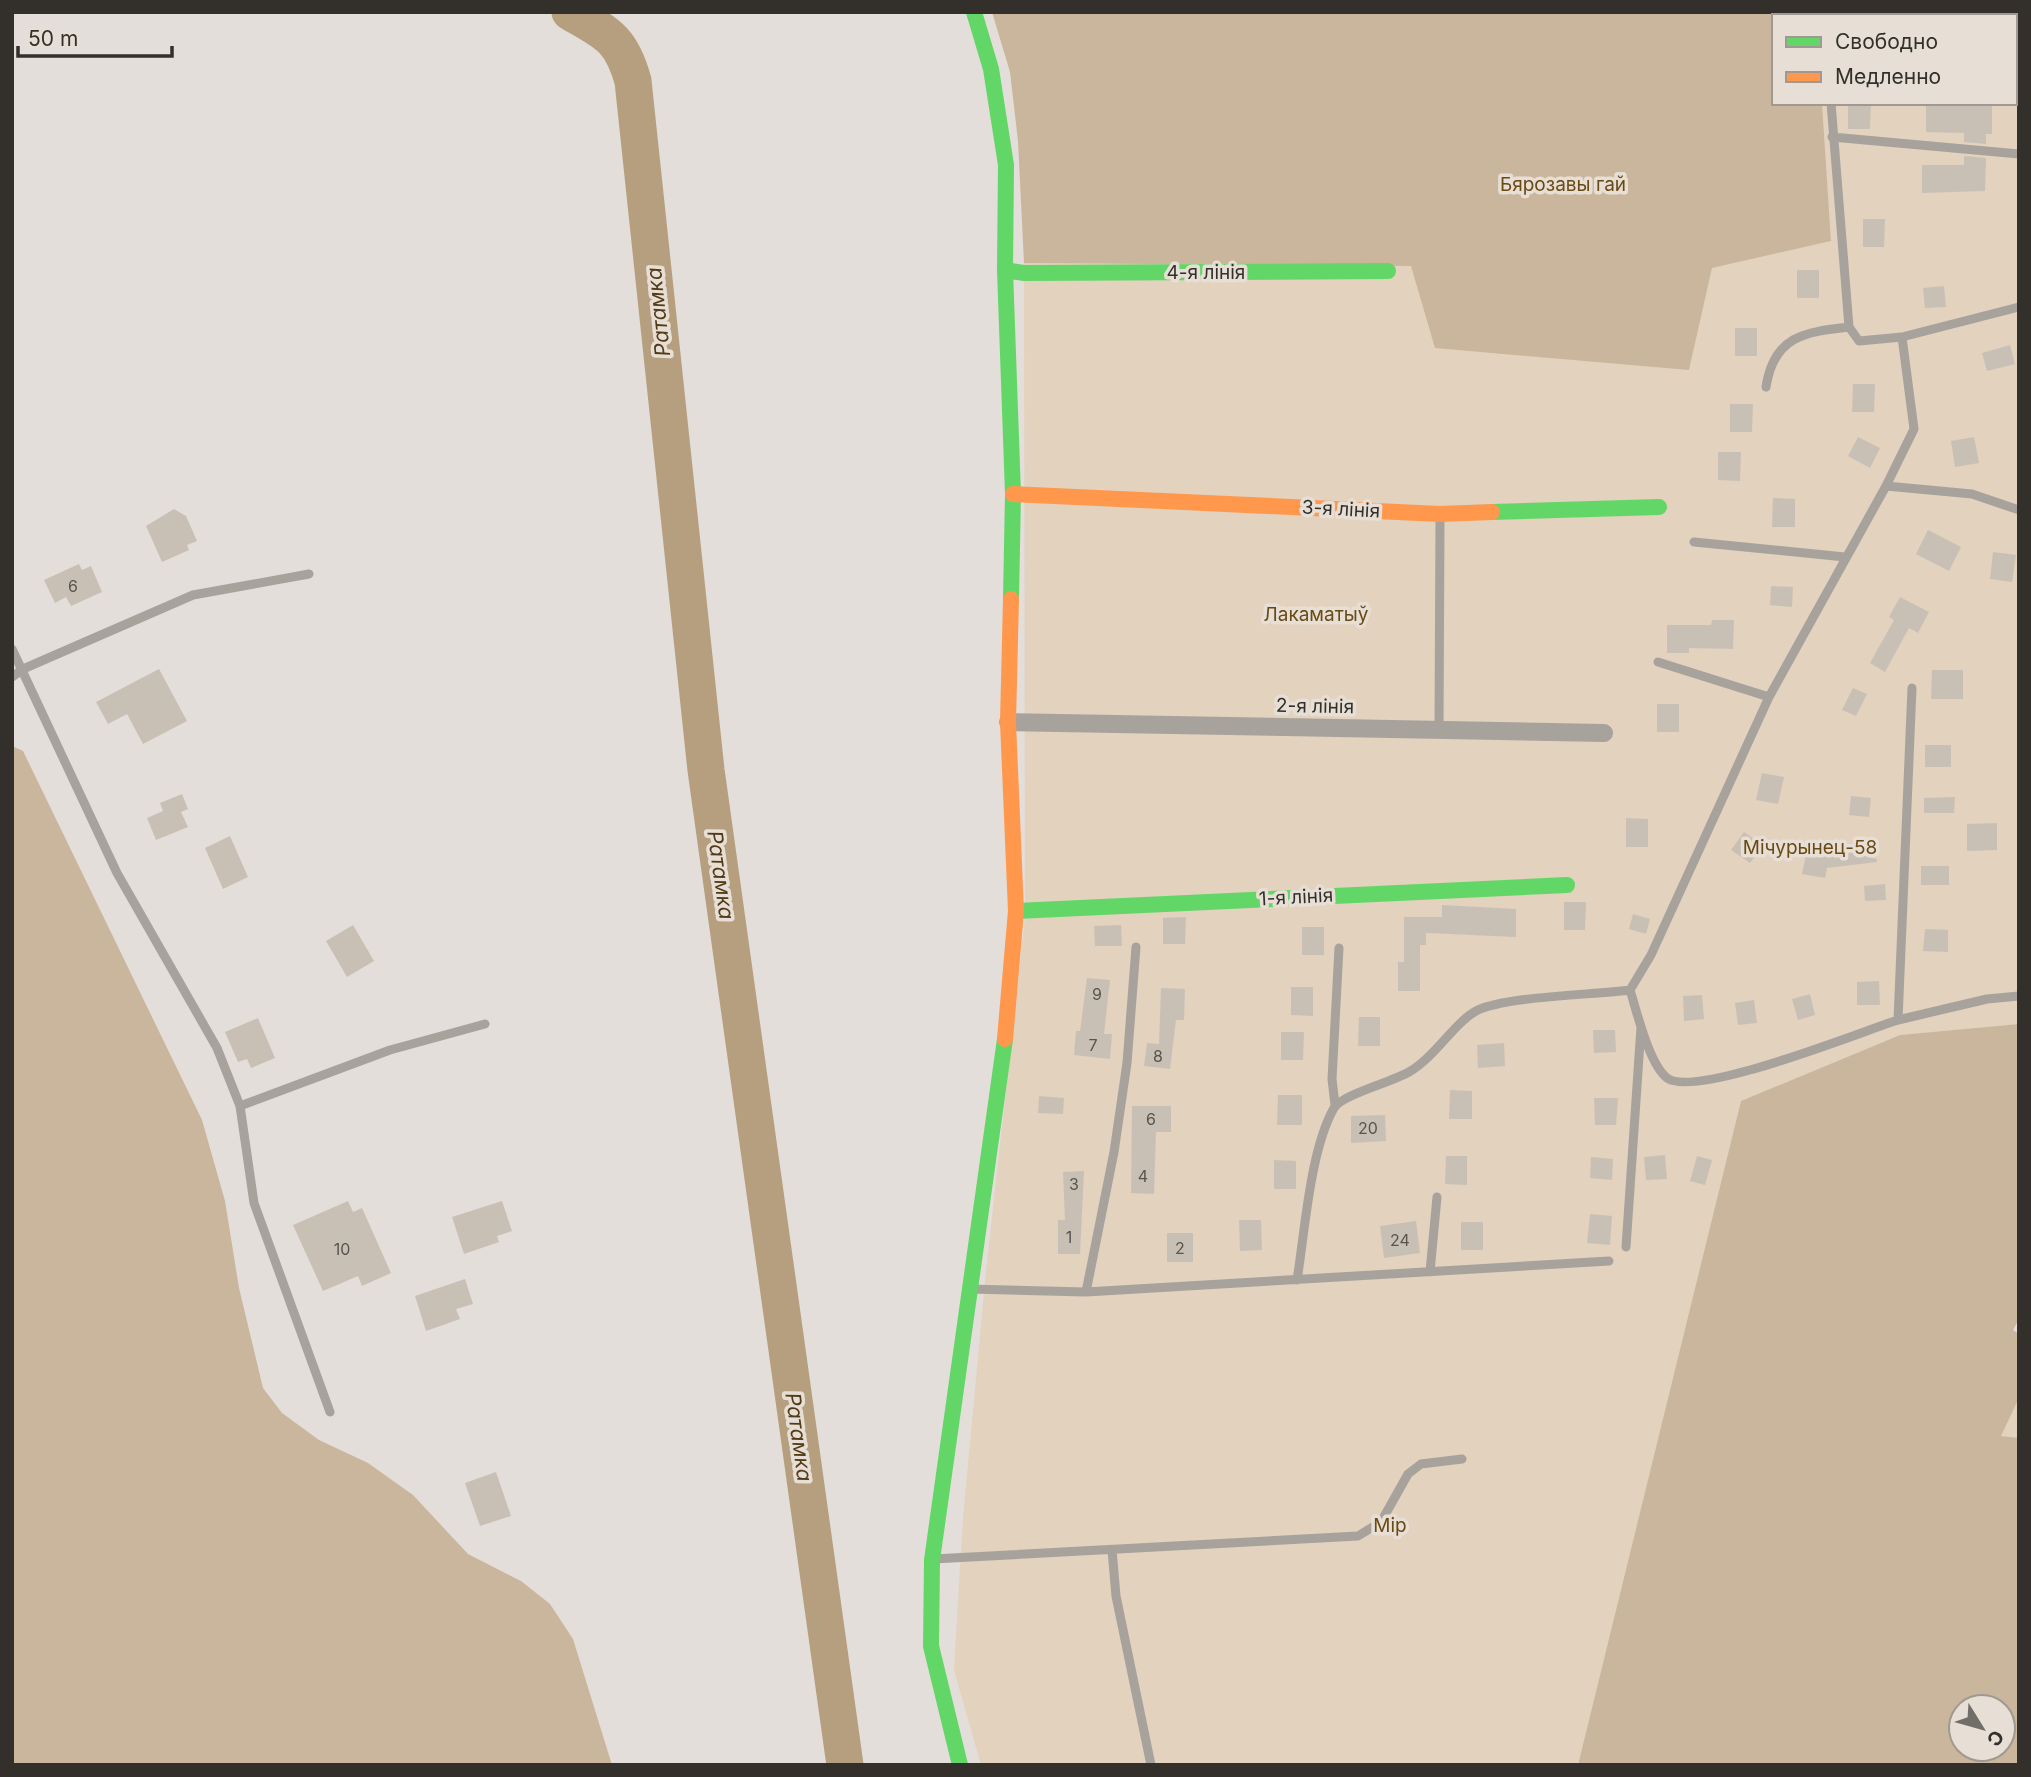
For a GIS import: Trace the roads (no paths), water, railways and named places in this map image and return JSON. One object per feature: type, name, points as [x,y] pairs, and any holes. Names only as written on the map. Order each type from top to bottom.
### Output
[{"type":"street","points":[[960,1765],[931,1646],[929,1605],[932,1559],[1021,910],[1017,722],[1018,494],[1005,270],[1006,166],[999,112],[974,12]]},
{"type":"street","name":"4-я лінія","points":[[1005,270],[1024,273],[1388,271]]},
{"type":"street","name":"3-я лінія","points":[[1018,494],[1440,514],[1659,507]]},
{"type":"street","name":"2-я лінія","points":[[1017,722],[1604,733]]},
{"type":"street","name":"1-я лінія","points":[[1021,910],[1567,885]]},
{"type":"lane","points":[[1831,105],[1849,327],[1859,341],[1902,337],[2019,307]]},
{"type":"lane","points":[[1832,137],[2019,154]]},
{"type":"lane","points":[[1766,387],[1769,367],[1784,344],[1808,331],[1849,327]]},
{"type":"lane","points":[[1902,337],[1914,429],[1886,486],[1769,697],[1651,955],[1630,990],[1641,1026],[1659,1068],[1668,1079],[1685,1084],[1730,1077],[1898,1020],[1987,999],[2019,996]]},
{"type":"lane","points":[[1886,486],[1972,494],[2019,510]]},
{"type":"lane","points":[[1439,729],[1440,514]]},
{"type":"lane","points":[[1694,542],[1845,557]]},
{"type":"lane","points":[[12,677],[23,669],[193,595],[309,574]]},
{"type":"lane","points":[[12,649],[117,873],[217,1048],[240,1106],[254,1203],[330,1412]]},
{"type":"lane","points":[[1658,662],[1769,697]]},
{"type":"lane","points":[[1898,1020],[1912,688]]},
{"type":"lane","points":[[1086,1292],[1114,1152],[1125,1076],[1136,947]]},
{"type":"lane","points":[[1335,1105],[1332,1079],[1339,948]]},
{"type":"lane","points":[[1297,1280],[1322,1132],[1335,1105],[1347,1096],[1374,1089],[1410,1072],[1437,1052],[1458,1027],[1477,1011],[1507,1004],[1630,990]]},
{"type":"lane","points":[[240,1106],[390,1050],[485,1024]]},
{"type":"lane","points":[[1626,1247],[1641,1026]]},
{"type":"lane","points":[[1430,1272],[1437,1197]]},
{"type":"lane","points":[[968,1289],[1086,1292],[1609,1261]]},
{"type":"lane","points":[[932,1559],[1359,1536],[1381,1522],[1408,1474],[1421,1464],[1462,1459]]},
{"type":"lane","points":[[1112,1550],[1115,1597],[1151,1765]]},
{"type":"waterway","name":"Ратамка","points":[[570,12],[611,38],[623,55],[633,81],[706,770],[845,1765]]},
{"type":"park label","name":"Бярозавы гай","points":[[1563,184]]},
{"type":"park label","name":"Лакаматыў","points":[[1316,614]]},
{"type":"park label","name":"Мічурынец-58","points":[[1810,847]]},
{"type":"park label","name":"Мір","points":[[1390,1525]]}]
